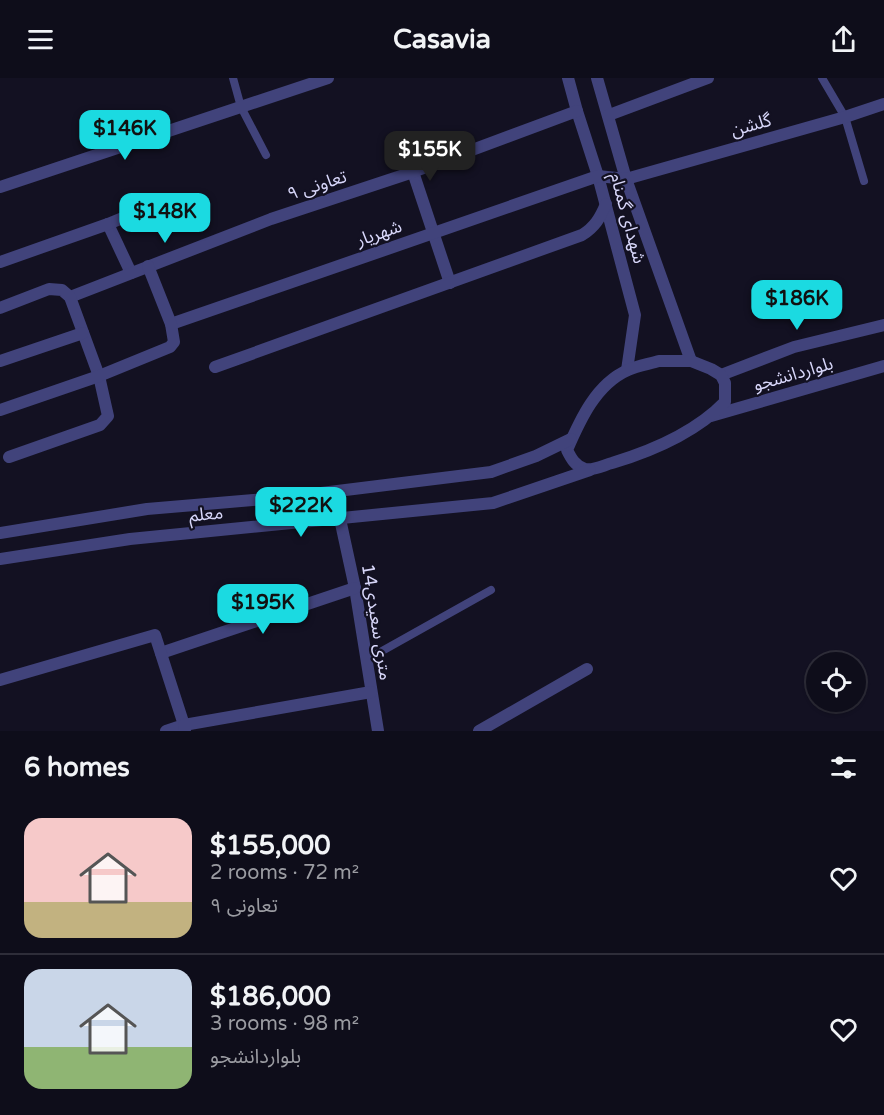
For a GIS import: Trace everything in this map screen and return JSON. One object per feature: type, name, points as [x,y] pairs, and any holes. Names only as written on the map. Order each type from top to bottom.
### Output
[{"type":"street","points":[[0,187],[328,78]]},
{"type":"street","name":"شهدای گمنام","points":[[568,78],[606,204],[635,315],[627,370]]},
{"type":"street","name":"شهدای گمنام","points":[[597,78],[626,178],[691,361]]},
{"type":"street","points":[[609,115],[708,78]]},
{"type":"street","name":"گلشن","points":[[598,176],[626,178],[884,104]]},
{"type":"street","name":"تعاونی ۹","points":[[70,297],[271,219],[412,172],[577,111]]},
{"type":"street","points":[[412,172],[450,283]]},
{"type":"street","name":"شهریار","points":[[171,324],[598,176]]},
{"type":"street","points":[[0,262],[108,224],[159,203]]},
{"type":"street","points":[[215,367],[582,235],[599,220],[606,204]]},
{"type":"street","points":[[108,224],[131,273]]},
{"type":"street","points":[[0,410],[99,376],[170,347],[174,342],[171,324],[148,266]]},
{"type":"street","points":[[0,308],[49,289],[62,290],[70,297],[99,376],[108,416],[100,425],[9,457]]},
{"type":"street","name":"بلواردانشجو","points":[[721,375],[794,347],[884,325]]},
{"type":"street","points":[[0,361],[83,333]]},
{"type":"street","points":[[590,470],[573,462],[567,450],[571,439],[588,405],[613,379],[627,370],[659,361],[691,361],[711,369],[721,375],[725,383],[724,402],[711,416]]},
{"type":"street","name":"بلواردانشجو","points":[[711,416],[884,366]]},
{"type":"street","name":"معلم","points":[[0,559],[130,539],[493,503],[636,456],[683,434],[711,416]]},
{"type":"street","name":"معلم","points":[[0,533],[147,509],[289,497],[491,472],[536,456],[571,439]]},
{"type":"street","name":"14متری سعیدی","points":[[340,519],[355,588],[378,731]]},
{"type":"street","points":[[161,653],[355,588]]},
{"type":"street","points":[[0,680],[155,635],[184,728]]},
{"type":"street","points":[[479,731],[587,669]]},
{"type":"street","points":[[166,731],[371,692]]},
{"type":"lane","points":[[233,78],[241,107],[266,156]]},
{"type":"lane","points":[[822,78],[845,117],[864,181]]},
{"type":"lane","points":[[366,660],[491,590]]}]
